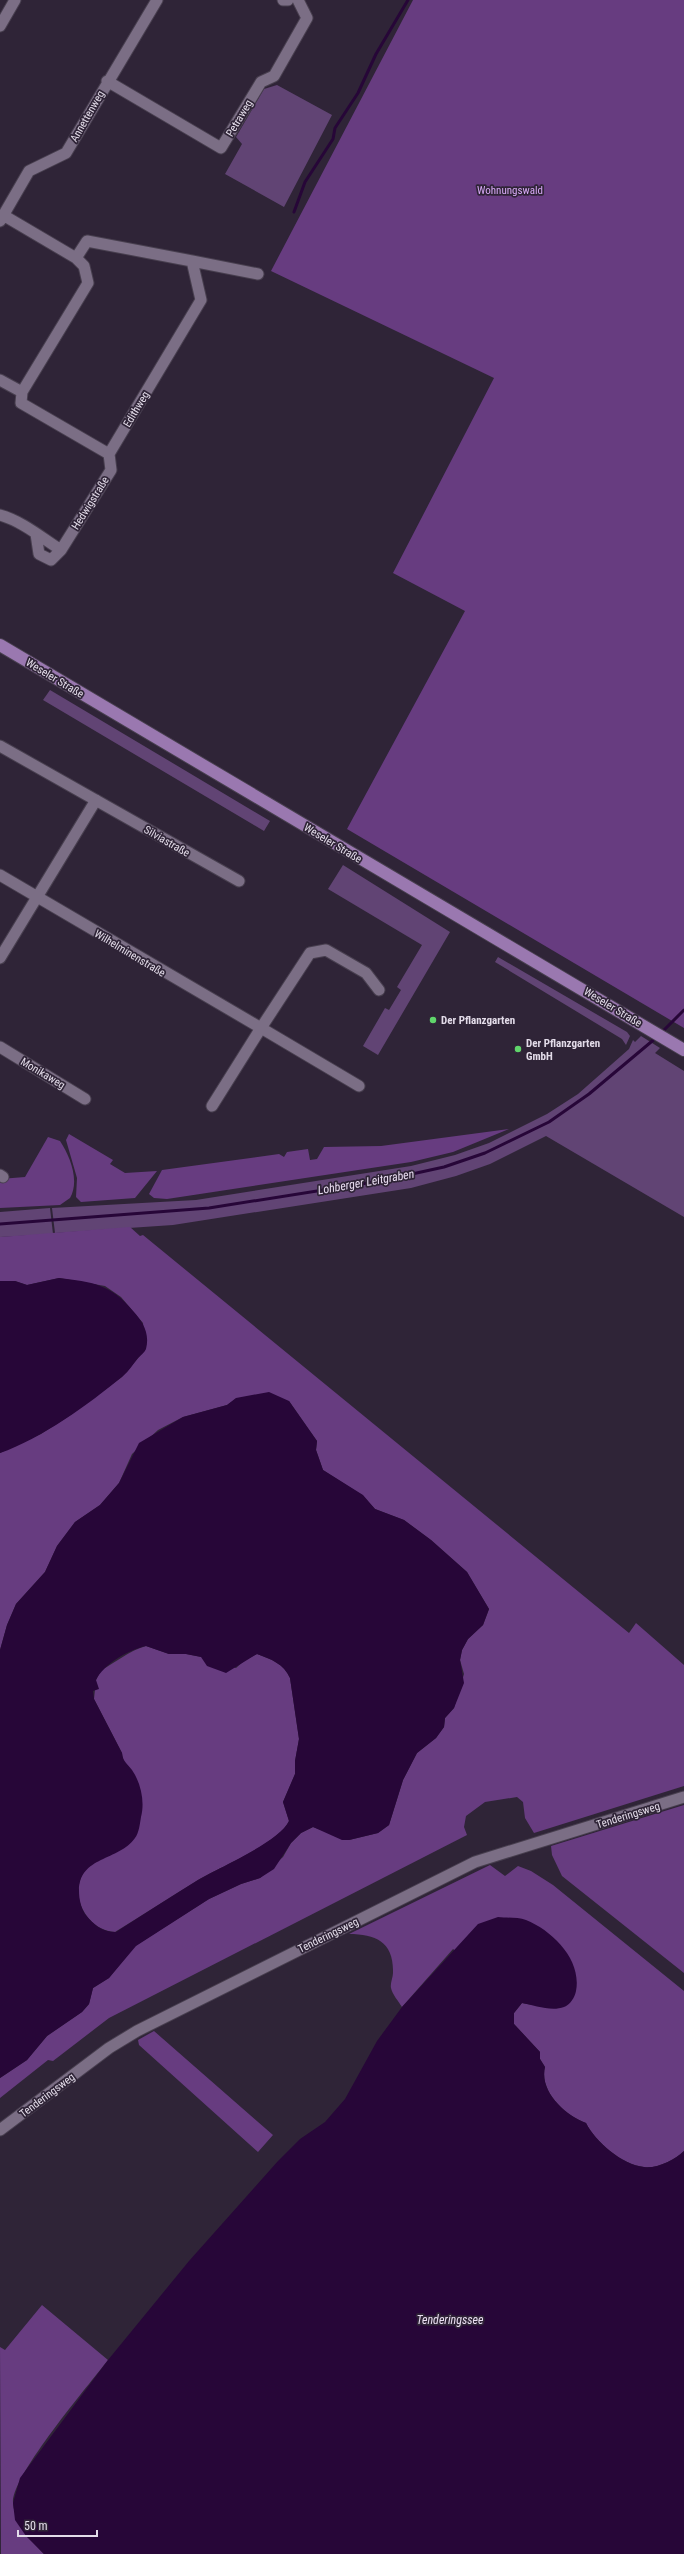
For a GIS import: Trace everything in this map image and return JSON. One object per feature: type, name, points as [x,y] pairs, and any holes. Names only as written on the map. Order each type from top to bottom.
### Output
[{"type":"main road","name":"Weseler Straße","points":[[0,645],[684,1050]]},
{"type":"street","points":[[0,25],[15,0]]},
{"type":"street","name":"Annettenweg","points":[[76,258],[2,218],[29,170],[66,153],[157,0]]},
{"type":"street","points":[[283,0],[288,0]]},
{"type":"street","name":"Petraweg","points":[[107,82],[221,148],[261,82],[274,76],[307,18],[298,0]]},
{"type":"street","points":[[109,454],[21,403],[22,392],[88,283],[84,266],[76,258],[87,241],[258,274]]},
{"type":"street","name":"Edithweg","points":[[109,454],[201,300],[192,261]]},
{"type":"street","points":[[0,380],[22,392]]},
{"type":"street","name":"Hedwigstraße","points":[[36,534],[39,554],[44,558],[51,560],[61,550],[111,470],[109,454]]},
{"type":"street","points":[[0,515],[36,534],[61,550]]},
{"type":"street","name":"Silviastraße","points":[[0,746],[239,881]]},
{"type":"street","points":[[1,956],[36,896],[96,800]]},
{"type":"street","name":"Wilhelminenstraße","points":[[0,875],[359,1086]]},
{"type":"street","points":[[212,1106],[310,953],[326,950],[366,973],[379,990]]},
{"type":"street","name":"Monikaweg","points":[[0,1048],[85,1099]]},
{"type":"street","name":"Tenderingsweg","points":[[0,2130],[109,2048],[137,2031],[476,1862],[684,1797]]},
{"type":"shaded area","points":[[277,85],[332,115],[284,207],[225,174],[242,144],[236,137],[264,89]]},
{"type":"shaded area","points":[[50,690],[270,821],[264,831],[43,700]]},
{"type":"shaded area","points":[[343,865],[450,932],[378,1055],[363,1046],[385,1008],[389,1010],[401,990],[397,987],[422,945],[328,889]]},
{"type":"shaded area","points":[[498,957],[627,1032],[630,1036],[626,1045],[622,1039],[495,962]]},
{"type":"shaded area","points":[[641,1036],[660,1048],[655,1053],[684,1071],[684,1217],[546,1136],[490,1164],[456,1176],[411,1188],[173,1225],[55,1233],[52,1208],[196,1200],[411,1166],[455,1155],[489,1143],[547,1114],[578,1094],[629,1049],[633,1040],[635,1042]]},
{"type":"shaded area","points":[[50,1208],[53,1234],[0,1237],[0,1212]]},
{"type":"green space","name":"Wohnungswald","points":[[413,0],[684,0],[684,1028],[347,829],[465,611],[393,573],[494,378],[271,271]]},
{"type":"green space","points":[[509,1129],[453,1152],[411,1162],[167,1199],[154,1198],[149,1194],[162,1170],[279,1154],[284,1157],[287,1152],[308,1149],[310,1160],[317,1159],[324,1147],[381,1146]]},
{"type":"green space","points":[[69,1134],[113,1160],[110,1164],[125,1173],[157,1171],[135,1198],[81,1202],[76,1197],[77,1178],[66,1140]]},
{"type":"green space","points":[[48,1137],[60,1141],[70,1161],[74,1176],[74,1184],[70,1198],[60,1205],[0,1208],[0,1179],[25,1177]]},
{"type":"green space","points":[[130,1227],[140,1236],[143,1235],[629,1633],[636,1623],[684,1665],[684,1786],[534,1833],[525,1818],[523,1802],[517,1797],[485,1802],[466,1816],[464,1827],[467,1835],[109,2018],[53,2061],[48,2060],[0,2098],[0,2078],[27,2060],[47,2036],[82,2012],[89,2004],[93,1988],[109,1978],[135,1946],[209,1899],[241,1884],[260,1878],[283,1857],[291,1843],[301,1833],[313,1827],[349,1840],[378,1833],[389,1825],[403,1780],[417,1753],[436,1738],[444,1727],[445,1718],[454,1708],[464,1674],[460,1660],[462,1650],[468,1639],[483,1625],[489,1609],[467,1572],[431,1540],[404,1520],[375,1509],[362,1495],[323,1470],[316,1450],[317,1441],[289,1401],[237,1398],[227,1405],[183,1417],[158,1430],[132,1454],[119,1483],[100,1505],[75,1522],[57,1546],[45,1572],[16,1604],[7,1625],[0,1650],[0,1453],[41,1434],[72,1414],[122,1377],[145,1350],[143,1323],[121,1297],[105,1286],[59,1278],[27,1285],[15,1281],[0,1281],[0,1237]]},
{"type":"green space","points":[[146,1646],[169,1654],[186,1654],[202,1657],[236,1668],[245,1660],[257,1654],[281,1666],[290,1678],[299,1739],[295,1761],[295,1774],[283,1802],[289,1821],[283,1829],[274,1838],[262,1846],[198,1880],[115,1932],[105,1930],[97,1926],[89,1919],[83,1911],[78,1891],[80,1881],[87,1868],[95,1862],[118,1851],[132,1771],[123,1761],[122,1753],[94,1699],[96,1680],[101,1670],[128,1654]]},
{"type":"green space","points":[[684,1805],[684,1973],[562,1876],[552,1855],[551,1846]]},
{"type":"green space","points":[[490,1865],[505,1876],[518,1866],[531,1871],[553,1885],[684,1991],[684,2151],[676,2158],[654,2167],[644,2167],[627,2162],[610,2151],[590,2130],[586,2123],[562,2108],[555,2101],[546,2085],[544,2076],[545,2067],[540,2059],[540,2052],[514,2024],[514,2013],[522,2003],[532,2005],[453,1949],[402,2007],[391,1988],[393,1962],[387,1947],[375,1938],[359,1934],[349,1934]]},
{"type":"green space","points":[[154,2031],[273,2135],[258,2152],[139,2045],[138,2040]]},
{"type":"green space","points":[[42,2305],[108,2360],[37,2452],[24,2473],[16,2490],[13,2503],[14,2510],[20,2524],[34,2544],[44,2554],[1,2554],[0,2347],[5,2350]]},
{"type":"water","points":[[59,1278],[91,1283],[117,1295],[125,1302],[143,1324],[147,1338],[146,1349],[125,1374],[80,1409],[32,1439],[0,1453],[0,1281],[15,1281],[27,1285]]},
{"type":"water","points":[[269,1392],[289,1401],[317,1441],[316,1450],[323,1470],[363,1495],[375,1509],[404,1520],[431,1540],[467,1572],[489,1609],[483,1625],[468,1639],[462,1650],[460,1660],[464,1683],[454,1708],[445,1718],[444,1727],[436,1738],[417,1753],[403,1780],[389,1825],[378,1833],[349,1840],[342,1840],[313,1827],[301,1833],[291,1843],[274,1869],[260,1878],[241,1884],[209,1899],[136,1946],[109,1978],[93,1988],[89,2004],[82,2012],[47,2036],[27,2060],[0,2078],[0,1650],[7,1625],[16,1604],[45,1572],[57,1546],[75,1522],[100,1505],[119,1483],[139,1443],[183,1417],[227,1405],[236,1398]],"holes":[[[146,1646],[169,1654],[186,1654],[201,1657],[207,1666],[226,1673],[257,1654],[281,1666],[287,1673],[290,1678],[299,1739],[295,1761],[295,1774],[283,1802],[289,1821],[274,1837],[248,1854],[198,1880],[116,1932],[111,1932],[95,1925],[85,1914],[80,1903],[79,1891],[81,1880],[86,1871],[92,1865],[120,1851],[135,1838],[140,1825],[143,1805],[138,1781],[124,1760],[122,1753],[94,1699],[93,1691],[99,1689],[96,1680],[105,1668],[124,1654]]]},
{"type":"water","name":"Tenderingssee","points":[[498,1917],[523,1919],[546,1931],[563,1948],[575,1968],[577,1980],[576,1991],[570,2003],[564,2007],[554,2009],[522,2003],[514,2013],[514,2024],[540,2052],[540,2059],[545,2067],[544,2076],[546,2085],[555,2101],[570,2114],[586,2123],[596,2137],[610,2151],[627,2162],[644,2167],[654,2167],[671,2161],[684,2151],[684,2554],[44,2554],[26,2536],[15,2520],[13,2503],[20,2478],[108,2360],[189,2261],[278,2161],[300,2139],[325,2122],[345,2099],[377,2041],[402,2007],[478,1924]]},
{"type":"waterway","points":[[294,212],[305,182],[333,139],[335,128],[358,93],[376,54],[408,0]]},
{"type":"waterway","name":"Lohberger Leitgraben","points":[[661,1033],[684,1010]]},
{"type":"waterway","name":"Lohberger Leitgraben","points":[[0,1224],[209,1208],[380,1181],[444,1167],[485,1153],[549,1122],[589,1094],[657,1037]]},
{"type":"place","name":"Der Pflanzgarten","points":[[433,1020]]},
{"type":"place","name":"Der Pflanzgarten GmbH","points":[[518,1049]]}]
